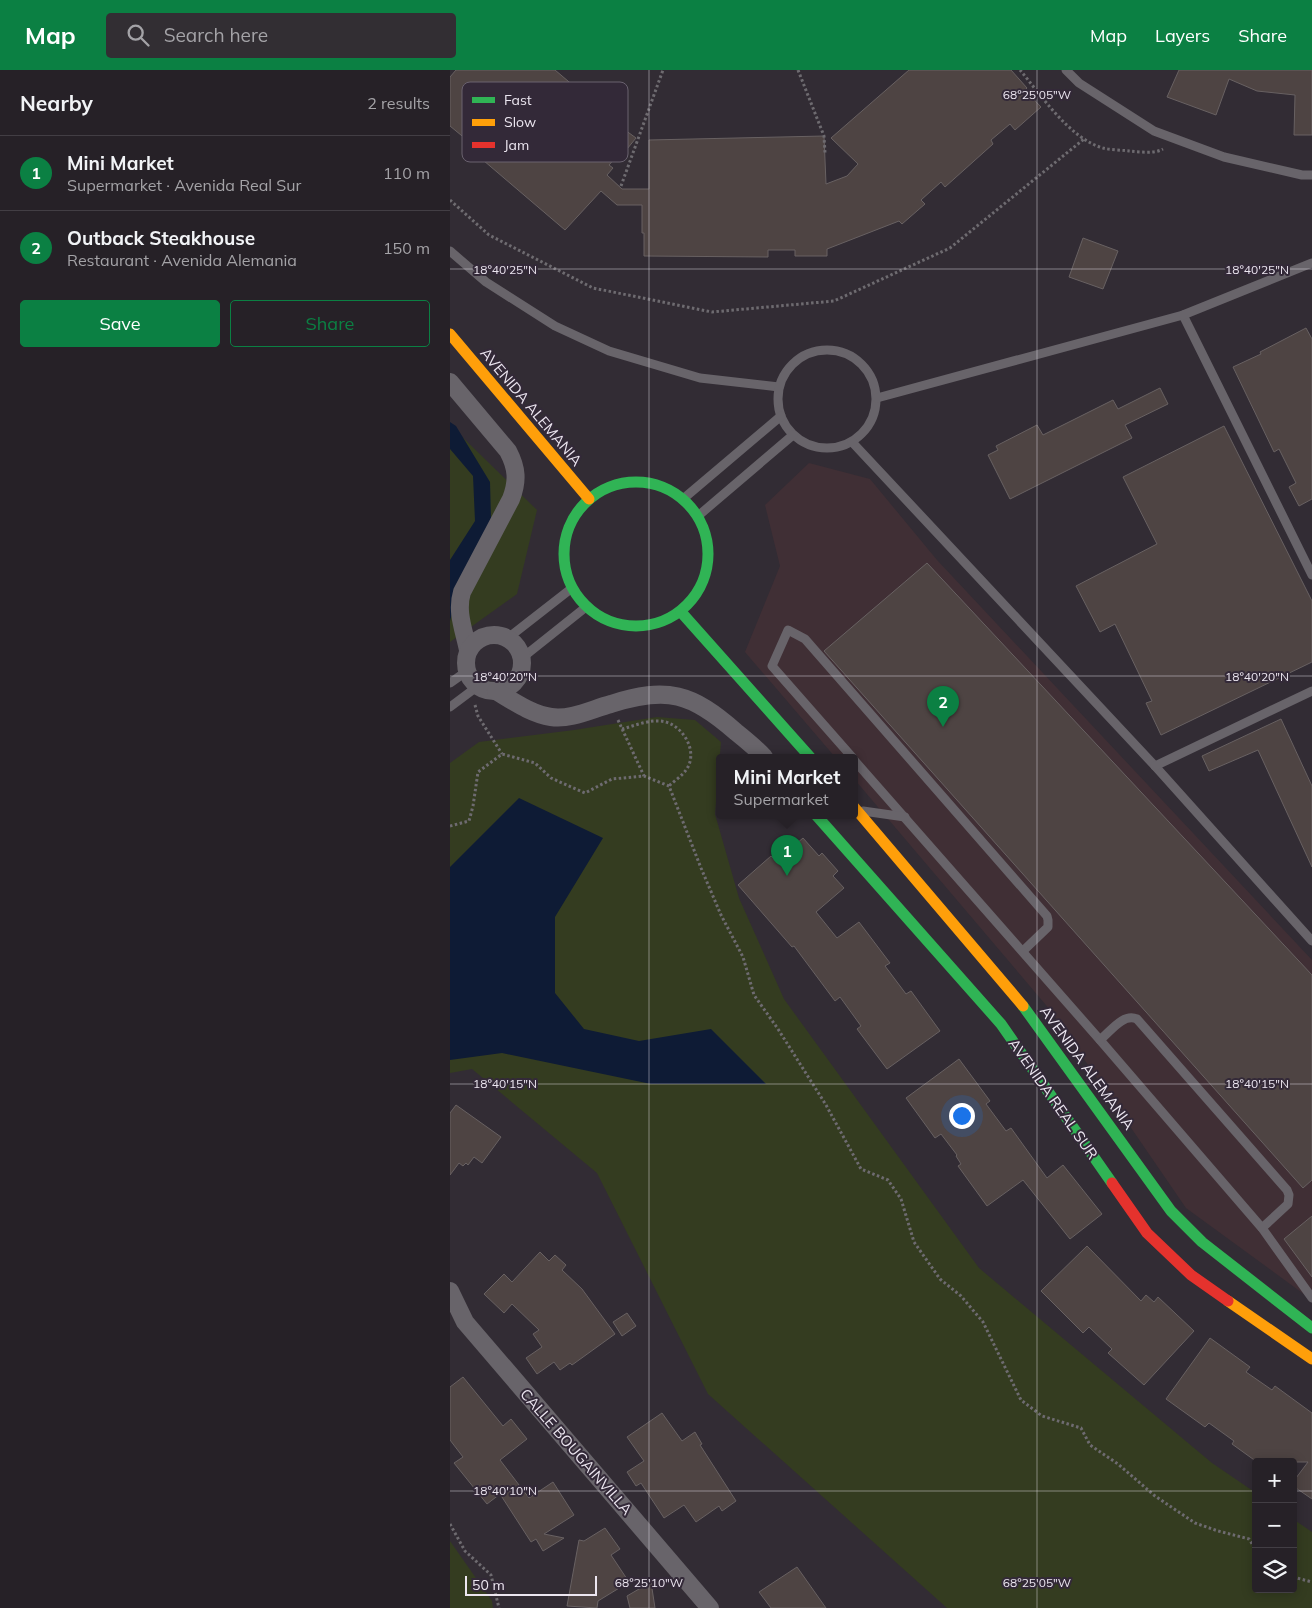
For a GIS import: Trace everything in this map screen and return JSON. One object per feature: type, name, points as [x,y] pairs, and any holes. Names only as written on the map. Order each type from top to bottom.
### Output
[{"type":"street","name":"AVENIDA ALEMANIA","points":[[450,334],[589,499]]},
{"type":"street","points":[[450,382],[508,451],[514,462],[516,475],[516,487],[512,499],[462,592],[459,614],[468,650]]},
{"type":"street","points":[[626,483],[646,483],[665,488],[682,499],[698,516],[706,536],[708,564],[705,577],[696,596],[681,612],[663,622],[643,627],[622,625],[603,619],[586,607],[572,588],[565,570],[564,550],[567,531],[576,514],[589,499],[606,488],[626,483]]},
{"type":"street","points":[[681,612],[807,754]]},
{"type":"street","points":[[462,624],[486,636]]},
{"type":"street","points":[[496,691],[512,685],[522,669],[522,658],[517,646],[501,635],[486,636],[476,641],[468,650],[465,661],[466,671],[471,680],[486,690],[496,691],[526,708],[552,717],[566,717],[646,694],[671,695],[696,702],[726,723],[761,754]]},
{"type":"street","points":[[517,679],[526,708]]},
{"type":"street","name":"AVENIDA ALEMANIA","points":[[858,812],[1012,992],[1048,1038],[1171,1211],[1202,1242],[1312,1328]]},
{"type":"street","name":"AVENIDA REAL SUR","points":[[820,819],[1001,1024],[1147,1233],[1190,1274],[1312,1359]]},
{"type":"street","name":"CALLE BOUGAINVILLA","points":[[450,1291],[465,1322],[710,1608]]},
{"type":"street","points":[[685,1579],[692,1608]]},
{"type":"lane","points":[[1066,70],[1079,83],[1154,131],[1224,157],[1312,175]]},
{"type":"lane","points":[[450,251],[486,282],[555,326],[609,351],[700,378],[779,387]]},
{"type":"lane","points":[[877,398],[1183,315],[1312,263]]},
{"type":"lane","points":[[1183,315],[1312,575]]},
{"type":"lane","points":[[819,350],[833,350],[846,353],[859,361],[868,371],[875,384],[877,398],[874,415],[866,430],[852,442],[838,447],[822,448],[807,444],[794,435],[786,426],[781,416],[778,402],[779,387],[784,374],[805,355],[819,350]]},
{"type":"lane","points":[[682,499],[781,416]]},
{"type":"lane","points":[[698,516],[794,435]]},
{"type":"lane","points":[[852,442],[1155,766],[1312,941]]},
{"type":"lane","points":[[508,638],[572,588]]},
{"type":"lane","points":[[522,658],[586,607]]},
{"type":"lane","points":[[850,754],[772,666],[788,630],[805,639],[1047,916],[1048,927],[1023,952]]},
{"type":"lane","points":[[450,683],[466,671]]},
{"type":"lane","points":[[450,706],[478,686]]},
{"type":"lane","points":[[1155,766],[1312,691]]},
{"type":"lane","points":[[858,763],[1262,1228],[1312,1298]]},
{"type":"lane","points":[[858,809],[905,817]]},
{"type":"lane","points":[[1100,1040],[1125,1018],[1133,1017],[1138,1019],[1287,1190],[1289,1195],[1288,1204],[1262,1228]]},
{"type":"path","points":[[621,186],[664,70]]},
{"type":"path","points":[[798,70],[824,136],[825,153]]},
{"type":"path","points":[[1020,70],[1072,131],[1102,148],[1139,152],[1159,151],[1179,141]]},
{"type":"path","points":[[450,200],[489,235],[593,288],[712,312],[834,301],[950,248],[1084,139]]},
{"type":"path","points":[[478,686],[478,696],[474,703],[478,716],[502,754],[535,763],[551,778],[585,792],[612,779],[644,776],[669,786],[721,915],[743,957],[754,995],[826,1105],[861,1169],[888,1180],[901,1199],[914,1242],[940,1279],[961,1296],[984,1322],[1021,1400],[1042,1416],[1081,1428],[1090,1445],[1118,1464],[1155,1496],[1195,1523],[1250,1539],[1255,1548]]},
{"type":"path","points":[[610,704],[644,776]]},
{"type":"path","points":[[622,729],[659,721],[670,723],[680,729],[687,738],[690,759],[687,769],[669,786]]},
{"type":"path","points":[[450,826],[469,821],[474,806],[478,772],[502,754]]},
{"type":"path","points":[[450,1524],[465,1551],[490,1575],[499,1608]]},
{"type":"path","points":[[1297,1578],[1312,1582]]},
{"type":"shaded area","points":[[809,463],[870,479],[937,560],[1312,960],[1312,1300],[1186,1208],[1051,1011],[858,784],[858,754],[832,754],[745,652],[780,566],[765,505]]},
{"type":"green space","points":[[450,425],[537,510],[517,594],[450,642]]},
{"type":"green space","points":[[657,717],[695,720],[721,742],[720,754],[716,754],[716,819],[739,898],[784,999],[979,1268],[1212,1463],[1252,1490],[1252,1593],[1297,1593],[1297,1522],[1312,1532],[1312,1608],[947,1608],[708,1394],[597,1173],[472,1069],[450,1073],[450,763],[479,742]]},
{"type":"green space","points":[[450,1541],[492,1601],[493,1608],[450,1608]]},
{"type":"water","points":[[450,422],[456,426],[490,482],[491,518],[473,569],[456,598],[450,621],[450,560],[475,521],[473,476],[450,449]]},
{"type":"water","points":[[519,798],[603,838],[555,917],[555,993],[584,1029],[639,1041],[711,1029],[766,1084],[651,1084],[502,1053],[450,1060],[450,867]]},
{"type":"building","points":[[456,70],[555,70],[569,82],[462,82],[462,136],[450,126],[450,77]]},
{"type":"building","points":[[909,70],[1011,70],[1027,88],[1025,90],[1041,107],[1015,130],[1010,124],[991,140],[993,144],[945,187],[941,182],[921,200],[925,204],[902,224],[899,221],[827,249],[827,256],[795,256],[795,250],[768,250],[768,257],[644,256],[642,205],[617,205],[601,191],[565,230],[485,162],[612,162],[609,165],[613,168],[607,175],[622,189],[649,189],[649,140],[824,136],[826,184],[847,176],[858,164],[831,138]]},
{"type":"building","points":[[1179,70],[1312,70],[1312,135],[1294,135],[1295,95],[1257,91],[1229,79],[1216,115],[1167,97]]},
{"type":"building","points":[[628,132],[636,138],[628,148]]},
{"type":"building","points":[[1083,238],[1118,251],[1103,289],[1069,277]]},
{"type":"building","points":[[1306,328],[1312,339],[1312,499],[1299,506],[1289,487],[1296,483],[1279,449],[1274,452],[1233,367],[1261,354],[1260,352]]},
{"type":"building","points":[[1160,388],[1168,404],[1125,425],[1132,438],[1010,499],[988,455],[998,450],[996,446],[1037,425],[1043,435],[1113,400],[1118,409]]},
{"type":"building","points":[[1224,426],[1312,601],[1312,662],[1161,735],[1146,703],[1152,701],[1115,624],[1100,632],[1076,586],[1157,544],[1123,477]]},
{"type":"building","points":[[927,563],[1312,975],[1312,1180],[1303,1188],[824,651]]},
{"type":"building","points":[[1281,719],[1312,786],[1312,867],[1258,750],[1209,771],[1202,756]]},
{"type":"building","points":[[803,838],[819,856],[822,853],[838,871],[833,876],[844,888],[816,912],[837,938],[859,922],[890,963],[885,966],[906,994],[911,991],[940,1031],[887,1069],[857,1029],[861,1026],[840,997],[835,1001],[794,946],[792,947],[738,885],[771,856],[776,861]]},
{"type":"building","points":[[959,1059],[990,1101],[986,1104],[1006,1131],[1011,1128],[1047,1178],[1063,1165],[1102,1214],[1070,1239],[1023,1180],[987,1206],[958,1166],[961,1164],[957,1155],[941,1134],[935,1138],[906,1098]]},
{"type":"building","points":[[456,1105],[501,1137],[482,1163],[474,1157],[468,1165],[466,1163],[463,1166],[459,1163],[450,1175],[450,1113]]},
{"type":"building","points":[[1312,1216],[1312,1277],[1284,1239]]},
{"type":"building","points":[[1087,1246],[1141,1301],[1146,1295],[1154,1302],[1158,1297],[1194,1331],[1144,1385],[1108,1353],[1112,1349],[1089,1327],[1083,1333],[1041,1291]]},
{"type":"building","points":[[540,1252],[549,1261],[555,1255],[566,1265],[562,1270],[582,1289],[615,1334],[572,1365],[570,1363],[560,1370],[554,1362],[537,1374],[526,1358],[542,1347],[533,1334],[539,1330],[512,1304],[504,1313],[484,1294],[504,1274],[512,1282]]},
{"type":"building","points":[[627,1313],[636,1326],[622,1336],[613,1322]]},
{"type":"building","points":[[1210,1338],[1250,1367],[1246,1372],[1272,1390],[1275,1386],[1312,1413],[1312,1499],[1297,1489],[1297,1477],[1308,1462],[1297,1462],[1297,1458],[1252,1458],[1232,1444],[1234,1441],[1209,1423],[1205,1427],[1166,1399]]},
{"type":"building","points":[[463,1377],[503,1426],[511,1419],[527,1439],[500,1460],[529,1498],[553,1482],[574,1515],[544,1534],[564,1538],[543,1551],[536,1539],[531,1542],[500,1494],[487,1504],[454,1463],[463,1457],[450,1440],[450,1387]]},
{"type":"building","points":[[662,1413],[682,1441],[695,1432],[702,1444],[700,1445],[736,1501],[722,1511],[719,1506],[696,1522],[684,1505],[664,1518],[641,1483],[636,1486],[627,1472],[644,1461],[627,1437]]},
{"type":"building","points":[[605,1528],[620,1549],[611,1555],[629,1582],[598,1601],[597,1608],[567,1606],[579,1540],[584,1541]]},
{"type":"building","points":[[797,1567],[826,1608],[771,1608],[759,1592]]},
{"type":"building","points":[[651,1582],[655,1608],[630,1608],[627,1596]]},
{"type":"traffic: fast","points":[[636,482],[664,487],[687,503],[703,526],[708,554],[703,582],[687,605],[664,621],[636,626],[608,621],[585,605],[569,582],[564,554],[569,526],[585,503],[608,487],[636,482]]},
{"type":"traffic: fast","points":[[681,612],[807,754]]},
{"type":"traffic: fast","points":[[820,819],[1001,1024],[1112,1183]]},
{"type":"traffic: fast","points":[[1023,1006],[1171,1211],[1202,1242],[1312,1328]]},
{"type":"traffic: slow","points":[[450,334],[589,499]]},
{"type":"traffic: slow","points":[[858,812],[1023,1006]]},
{"type":"traffic: slow","points":[[1228,1301],[1312,1359]]},
{"type":"traffic: jam","points":[[1112,1183],[1147,1233],[1191,1275],[1228,1301]]},
{"type":"place","name":"Outback Steakhouse","points":[[943,727]]},
{"type":"place","name":"Mini Market","points":[[787,876]]}]
